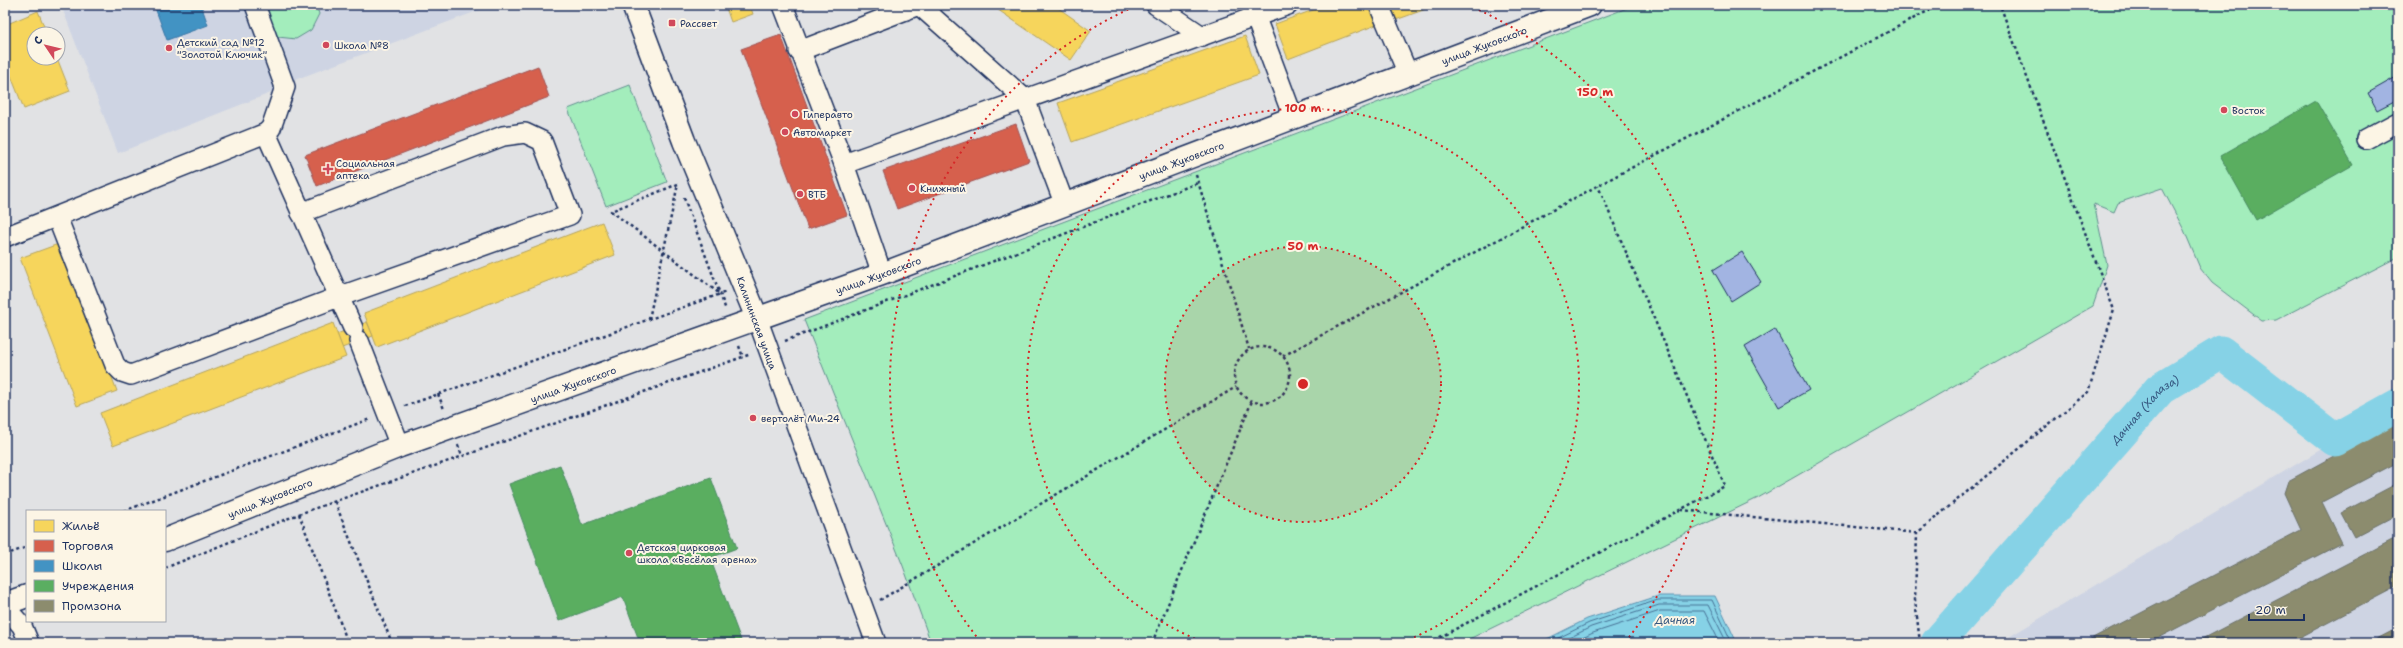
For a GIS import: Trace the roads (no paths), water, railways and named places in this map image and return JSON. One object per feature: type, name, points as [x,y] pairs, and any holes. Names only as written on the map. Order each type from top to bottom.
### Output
[{"type":"main road","name":"Калининская улица","points":[[633,5],[684,141],[757,318]]},
{"type":"main road","name":"улица Жуковского","points":[[166,540],[400,446],[882,274],[1064,203],[1590,5]]},
{"type":"main road","points":[[5,606],[26,596]]},
{"type":"street","points":[[5,237],[57,218],[266,133],[270,128],[285,87],[255,5]]},
{"type":"street","points":[[783,5],[799,51],[844,164],[882,274]]},
{"type":"street","points":[[799,51],[919,5],[1025,99],[1064,203]]},
{"type":"street","points":[[1156,5],[1202,36]]},
{"type":"street","points":[[844,164],[1202,36],[1254,11],[1288,5]]},
{"type":"street","points":[[1379,5],[1408,74]]},
{"type":"street","points":[[1254,11],[1293,117]]},
{"type":"street","points":[[2366,140],[2398,122]]},
{"type":"street","points":[[266,133],[301,212],[341,296],[400,446]]},
{"type":"street","points":[[57,218],[115,365],[122,372],[131,375],[341,296],[570,215],[542,141],[525,133],[503,136],[301,212]]},
{"type":"street","name":"Калининская улица","points":[[757,318],[766,348],[876,643]]},
{"type":"street","points":[[5,606],[22,626],[29,643]]},
{"type":"water","name":"Дачная","points":[[1658,596],[1715,596],[1737,643],[1539,643],[1587,619]]},
{"type":"waterway","name":"Дачная (Халаза)","points":[[1937,643],[2160,389],[2221,352],[2335,440],[2398,405]]},
{"type":"place","name":"Рассвет","points":[[672,23]]},
{"type":"place","name":"Школа №8","points":[[326,45]]},
{"type":"place","name":"Детский сад №12 \"Золотой Ключик\"","points":[[169,48]]},
{"type":"place","name":"Восток","points":[[2224,110]]},
{"type":"place","name":"Гиперавто","points":[[795,114]]},
{"type":"place","name":"Автомаркет","points":[[785,132]]},
{"type":"place","name":"Социальная аптека","points":[[328,169]]},
{"type":"place","name":"Книжный","points":[[912,188]]},
{"type":"place","name":"ВТБ","points":[[800,194]]},
{"type":"place","name":"вертолёт Ми-24","points":[[753,418]]},
{"type":"place","name":"Детская цирковая школа «Весёлая арена»","points":[[629,553]]}]
